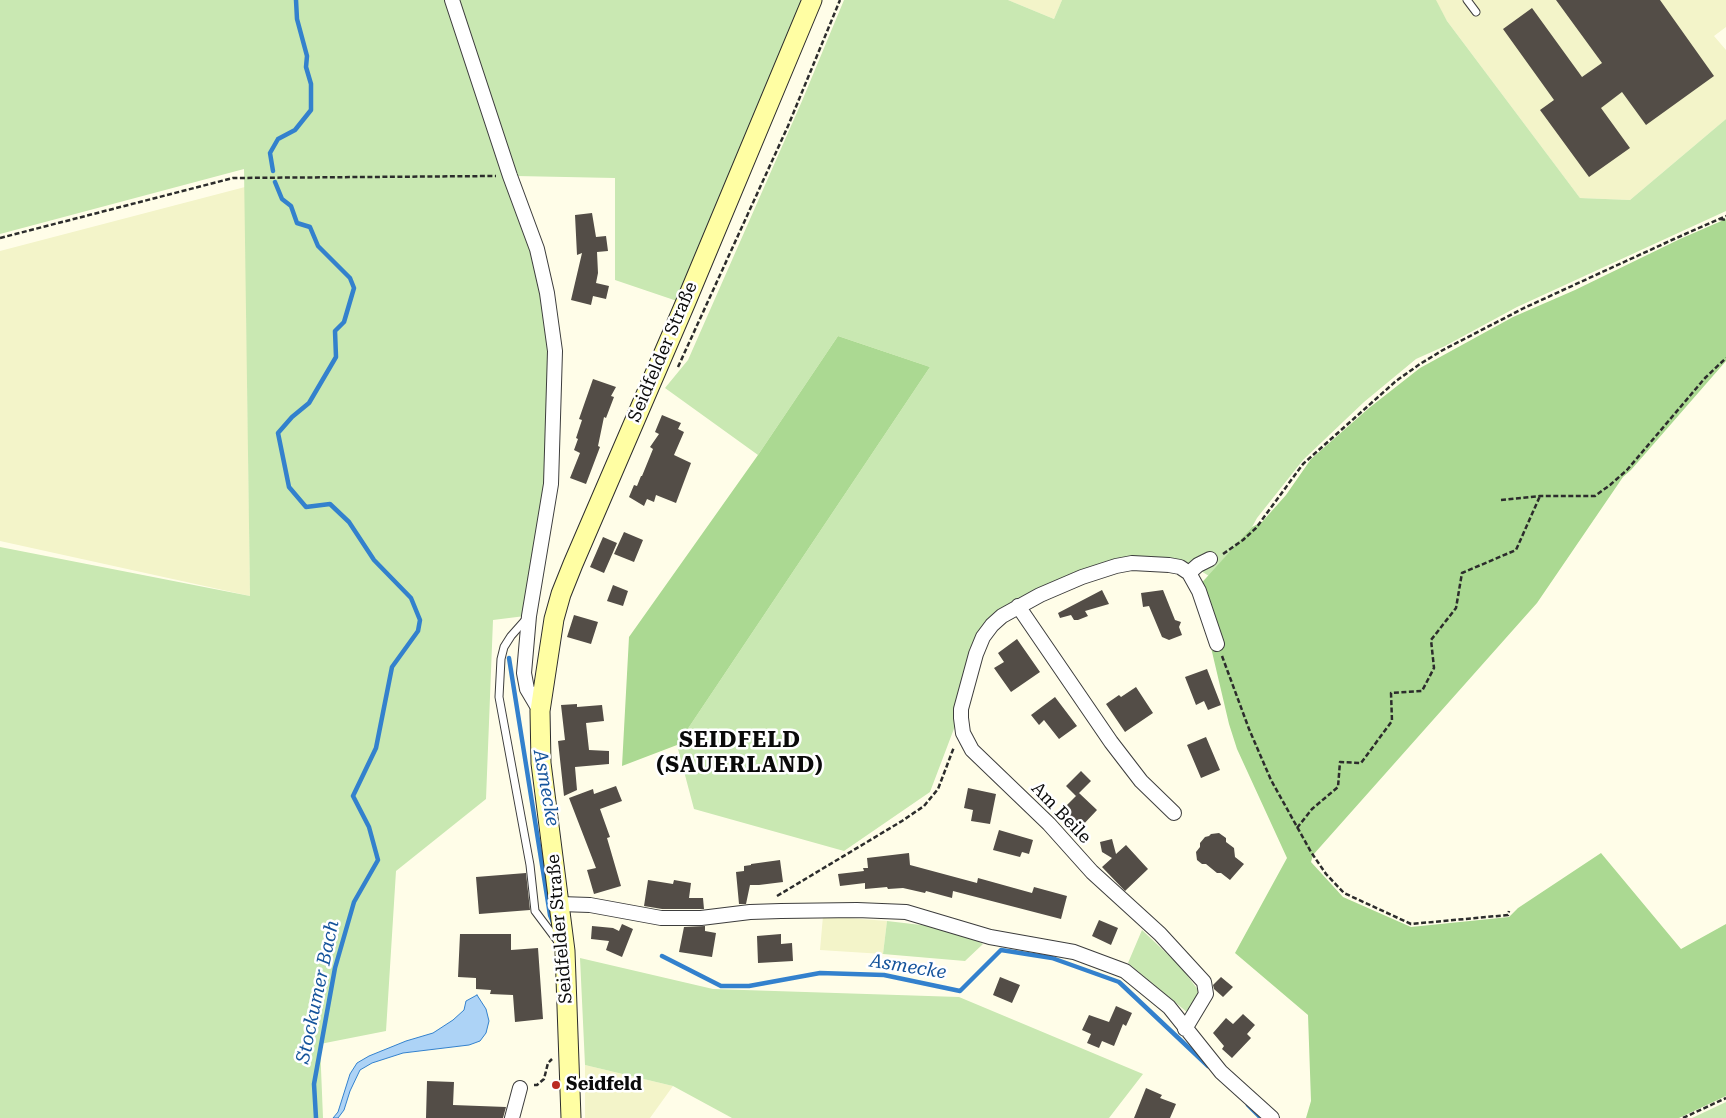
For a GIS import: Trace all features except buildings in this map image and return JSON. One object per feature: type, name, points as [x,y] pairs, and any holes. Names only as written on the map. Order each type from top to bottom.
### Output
[{"type":"main road","name":"Seidfelder Straße","points":[[571,1118],[565,951],[541,763],[540,711],[554,619],[561,594],[636,414],[685,304],[812,0]]},
{"type":"street","name":"Seidfelder Straße","points":[[452,0],[510,176],[537,249],[547,293],[555,351],[551,484],[529,616],[524,673],[527,689],[540,711]]},
{"type":"street","points":[[1210,559],[1198,565],[1189,574],[1199,590],[1217,644]]},
{"type":"street","name":"Am Beile","points":[[1185,1028],[1206,994],[1204,982],[1160,934],[1092,872],[1049,824],[972,750],[963,733],[961,709],[976,654],[983,637],[1002,616],[1018,606],[1061,586],[1116,566],[1169,564],[1180,567],[1189,574]]},
{"type":"street","points":[[1018,606],[1111,742],[1141,781],[1174,813]]},
{"type":"street","points":[[560,904],[590,905],[661,918],[701,918],[750,912],[857,910],[906,912],[990,937],[1074,952],[1125,971],[1169,1006],[1221,1072],[1272,1118]]},
{"type":"street","points":[[512,1118],[520,1088]]},
{"type":"lane","points":[[1467,0],[1476,12]]},
{"type":"lane","points":[[529,616],[504,647],[501,658],[499,697],[530,865],[536,911],[565,951]]},
{"type":"path","points":[[677,370],[788,126],[840,0]]},
{"type":"path","points":[[0,238],[233,178],[510,176]]},
{"type":"path","points":[[1210,559],[1228,551],[1256,528],[1303,464],[1396,381],[1420,364],[1524,308],[1726,216]]},
{"type":"path","points":[[1718,219],[1726,220]]},
{"type":"path","points":[[1501,500],[1540,496],[1594,496],[1627,470],[1699,386],[1726,358]]},
{"type":"path","points":[[1297,828],[1312,809],[1338,787],[1340,762],[1360,764],[1392,721],[1391,694],[1422,691],[1434,668],[1431,640],[1456,608],[1462,573],[1516,550],[1540,496]]},
{"type":"path","points":[[1217,644],[1248,729],[1271,780],[1297,828],[1326,874],[1344,893],[1411,924],[1508,915],[1509,911]]},
{"type":"path","points":[[775,897],[924,806],[938,789],[956,743],[963,733]]},
{"type":"path","points":[[520,1088],[537,1085],[544,1079],[548,1063],[554,1058],[570,1055]]},
{"type":"path","points":[[1683,1118],[1726,1098]]},
{"type":"green space","points":[[0,0],[802,0],[677,301],[615,280],[615,178],[516,176],[510,192],[530,251],[550,330],[548,468],[525,616],[493,620],[486,799],[396,871],[386,1031],[320,1044],[323,1118],[0,1118],[0,547],[250,596],[244,169],[0,234]]},
{"type":"green space","points":[[844,0],[1008,0],[1054,19],[1062,0],[1436,0],[1447,21],[1580,198],[1630,200],[1726,119],[1726,211],[1517,307],[1445,346],[1416,359],[1364,402],[1303,460],[1252,527],[1209,576],[1185,561],[1160,557],[1117,562],[990,621],[970,648],[961,685],[955,726],[930,792],[844,851],[694,809],[677,745],[930,367],[838,336],[758,455],[665,388],[688,360],[802,101]]},
{"type":"green space","points":[[1008,0],[1062,0],[1054,19]]},
{"type":"green space","points":[[1435,0],[1726,0],[1726,27],[1714,36],[1726,50],[1726,119],[1630,200],[1580,198],[1447,21]]},
{"type":"green space","points":[[245,187],[250,596],[0,541],[0,251]]},
{"type":"green space","points":[[1726,219],[1726,361],[1623,477],[1537,603],[1313,855],[1311,862],[1343,897],[1411,927],[1509,917],[1518,908],[1601,853],[1681,949],[1726,924],[1726,1096],[1679,1118],[1306,1118],[1311,1101],[1308,1015],[1235,953],[1287,858],[1237,749],[1229,724],[1197,588],[1252,527],[1262,522],[1286,495],[1311,459],[1369,408],[1420,368],[1513,317]]},
{"type":"green space","points":[[838,336],[930,367],[677,745],[622,766],[629,637],[758,455]]},
{"type":"green space","points":[[823,916],[887,921],[883,954],[820,950]]},
{"type":"green space","points":[[887,921],[955,929],[983,944],[965,961],[883,954]]},
{"type":"green space","points":[[1142,930],[1179,965],[1199,991],[1188,1013],[1128,963]]},
{"type":"green space","points":[[580,958],[713,989],[959,997],[1143,1074],[1109,1118],[732,1118],[673,1086],[585,1065]]},
{"type":"green space","points":[[585,1065],[673,1086],[650,1118],[585,1118]]},
{"type":"green space","points":[[1726,1102],[1726,1118],[1692,1118]]},
{"type":"water","points":[[477,995],[486,1009],[489,1021],[486,1033],[480,1041],[469,1045],[403,1053],[372,1063],[360,1070],[344,1110],[338,1118],[333,1118],[338,1112],[350,1074],[357,1063],[406,1041],[433,1033],[453,1020],[464,1010],[466,1001]]},
{"type":"waterway","name":"Stockumer Bach","points":[[273,171],[270,153],[278,139],[295,130],[311,110],[311,84],[306,67],[307,56],[297,19],[296,0]]},
{"type":"waterway","name":"Stockumer Bach","points":[[275,182],[282,199],[291,206],[297,223],[310,227],[318,246],[350,278],[354,288],[344,322],[335,331],[336,357],[309,403],[292,417],[278,433],[289,487],[306,507],[330,504],[349,522],[374,560],[411,598],[420,620],[418,631],[392,667],[376,748],[353,796],[369,827],[378,860],[354,902],[335,968],[314,1084],[316,1118]]},
{"type":"waterway","name":"Asmecke","points":[[509,658],[550,915],[553,922]]},
{"type":"waterway","name":"Asmecke","points":[[662,956],[721,986],[749,986],[820,973],[884,975],[960,991],[1001,950],[1052,958],[1119,982],[1208,1066]]},
{"type":"waterway","name":"Asmecke","points":[[1248,1105],[1261,1118]]},
{"type":"place","name":"Seidfeld","points":[[556,1085]]},
{"type":"district","name":"SEIDFELD (SAUERLAND)","points":[[740,754]]}]
